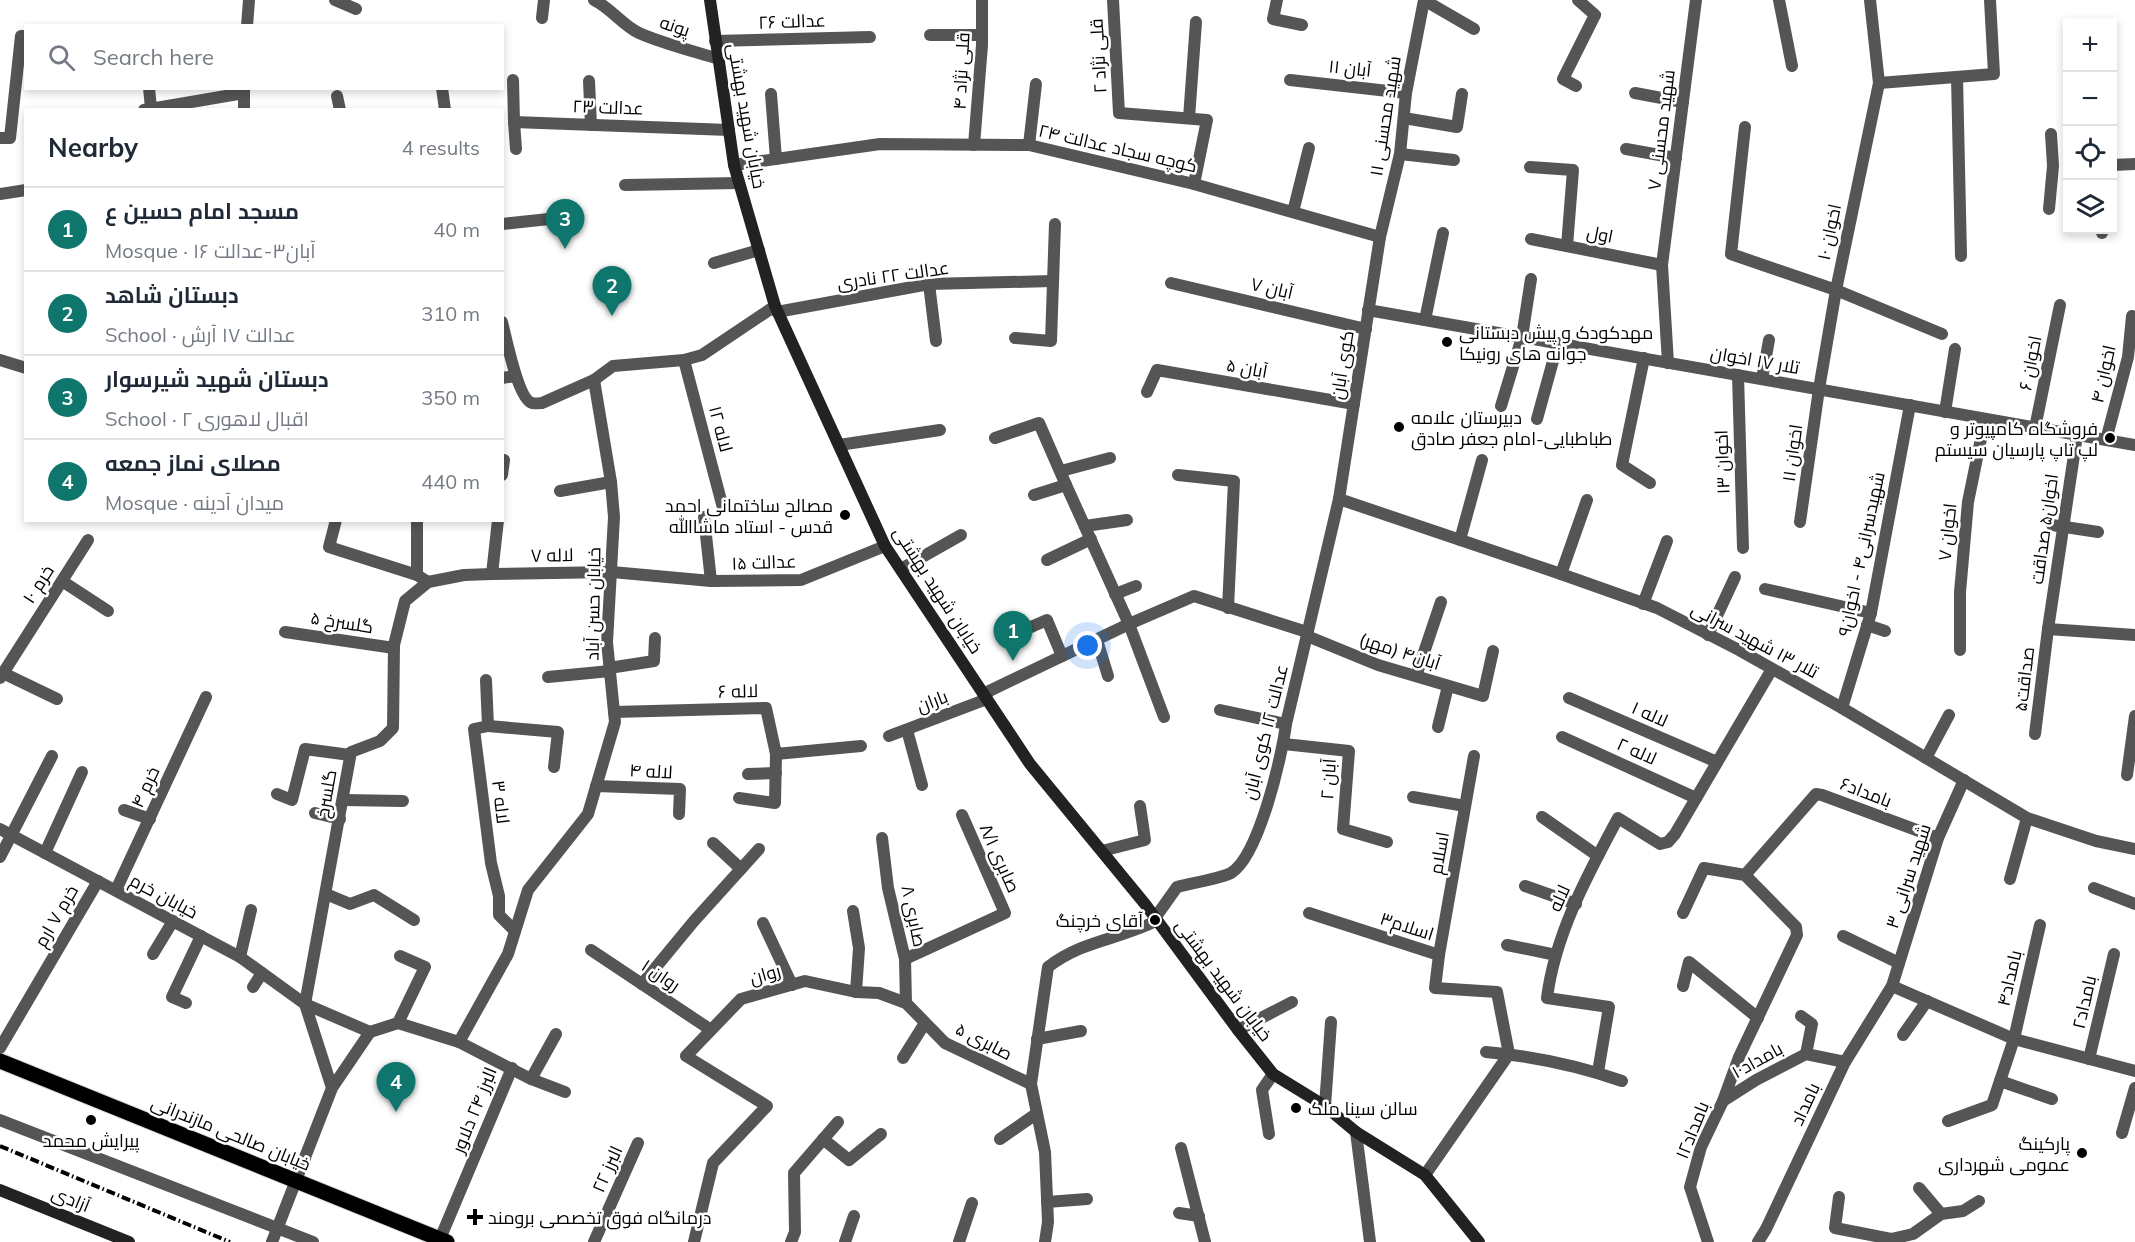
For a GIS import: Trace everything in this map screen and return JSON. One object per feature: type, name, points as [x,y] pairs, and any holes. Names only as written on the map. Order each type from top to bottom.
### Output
[{"type":"main road","name":"خیابان شهید بهشتی","points":[[710,0],[734,165],[776,309],[885,546],[1030,764],[1145,903],[1273,1074],[1325,1106],[1356,1132],[1425,1175],[1479,1242]]},
{"type":"main road","name":"خیابان صالحی مازندرانی","points":[[0,1061],[443,1241]]},
{"type":"main road","name":"آزادی","points":[[0,1190],[129,1242]]},
{"type":"street","points":[[248,24],[249,0]]},
{"type":"street","points":[[335,0],[356,9]]},
{"type":"street","points":[[542,18],[544,0]]},
{"type":"street","name":"پونه","points":[[594,0],[639,33],[719,59]]},
{"type":"street","name":"قلی نژاد ۴","points":[[974,145],[982,35],[982,0]]},
{"type":"street","name":"قلی نژاد ۲","points":[[1113,0],[1119,113],[1189,117]]},
{"type":"street","points":[[1277,0],[1272,19],[1302,25]]},
{"type":"street","points":[[1424,0],[1474,28]]},
{"type":"street","name":"شهید محسنی ۱۱","points":[[1380,237],[1400,154],[1406,93],[1424,0]]},
{"type":"street","points":[[1576,86],[1563,79],[1595,15],[1578,0]]},
{"type":"street","name":"شهید محسنی ۷","points":[[1668,363],[1662,265],[1696,0]]},
{"type":"street","points":[[1779,0],[1792,66]]},
{"type":"street","name":"اخوان ۱۰","points":[[1819,389],[1836,290],[1879,83],[1870,0]]},
{"type":"street","points":[[1879,83],[1994,75],[1990,0]]},
{"type":"street","points":[[1194,184],[1207,120],[1189,117],[1196,22]]},
{"type":"street","points":[[930,35],[982,35]]},
{"type":"street","points":[[0,138],[10,138],[21,36],[24,36]]},
{"type":"street","name":"عدالت ۲۶","points":[[715,41],[870,36]]},
{"type":"street","points":[[1957,77],[1960,256]]},
{"type":"street","points":[[513,80],[516,149]]},
{"type":"street","name":"آبان ۱۱","points":[[1290,80],[1406,93]]},
{"type":"street","points":[[589,81],[591,125]]},
{"type":"street","points":[[1029,145],[1036,84]]},
{"type":"street","points":[[147,108],[149,90]]},
{"type":"street","points":[[444,90],[445,108]]},
{"type":"street","points":[[152,108],[244,91],[244,108]]},
{"type":"street","points":[[1635,93],[1683,102]]},
{"type":"street","points":[[771,94],[776,159]]},
{"type":"street","points":[[1404,118],[1457,127],[1462,94]]},
{"type":"street","points":[[338,96],[340,108]]},
{"type":"street","name":"عدالت ۲۳","points":[[514,122],[729,130]]},
{"type":"street","points":[[1745,127],[1731,254],[1836,290],[1942,334]]},
{"type":"street","points":[[2049,209],[2053,166],[2051,134]]},
{"type":"street","name":"کوچه سجاد عدالت ۲۴","points":[[734,165],[880,144],[1029,145],[1194,184],[1380,237]]},
{"type":"street","points":[[1293,212],[1310,148]]},
{"type":"street","points":[[1626,149],[1676,158]]},
{"type":"street","points":[[1400,154],[1454,160]]},
{"type":"street","points":[[2117,165],[2135,164]]},
{"type":"street","points":[[2053,166],[2063,166]]},
{"type":"street","points":[[1530,167],[1573,170],[1567,246]]},
{"type":"street","points":[[625,185],[739,183]]},
{"type":"street","points":[[0,194],[24,190]]},
{"type":"street","points":[[504,224],[577,216]]},
{"type":"street","points":[[1015,338],[1051,341],[1055,224]]},
{"type":"street","points":[[1425,320],[1443,233]]},
{"type":"street","name":"کوی آبان","points":[[1339,499],[1380,237]]},
{"type":"street","name":"اول","points":[[1531,239],[1662,265]]},
{"type":"street","points":[[714,263],[759,250]]},
{"type":"street","points":[[1501,406],[1522,337],[1531,279]]},
{"type":"street","name":"عدالت ۲۲ نادری","points":[[776,309],[929,284],[1052,281]]},
{"type":"street","name":"آبان ۷","points":[[1171,282],[1366,329]]},
{"type":"street","points":[[929,284],[936,341]]},
{"type":"street","name":"اخوان ۶","points":[[2035,428],[2060,305]]},
{"type":"street","points":[[504,338],[509,377],[532,404],[542,403],[594,380],[613,366],[684,360],[702,355],[776,309]]},
{"type":"street","name":"تلار ۱۷ اخوان","points":[[1368,310],[2135,445]]},
{"type":"street","name":"اخوان ۴","points":[[2106,440],[2128,357],[2132,316]]},
{"type":"street","points":[[1762,379],[1769,340]]},
{"type":"street","points":[[1537,419],[1558,343]]},
{"type":"street","points":[[1945,412],[1955,349]]},
{"type":"street","points":[[1644,358],[1622,465],[1650,483]]},
{"type":"street","points":[[0,360],[24,367]]},
{"type":"street","name":"لاله ۱۲","points":[[684,360],[723,508]]},
{"type":"street","name":"آبان ۵","points":[[1147,392],[1157,370],[1354,404]]},
{"type":"street","name":"اخوان ۱۳","points":[[1738,375],[1743,548]]},
{"type":"street","name":"خیابان حسن آباد","points":[[459,1042],[508,954],[528,890],[588,814],[615,722],[607,642],[614,517],[611,482],[594,380]]},
{"type":"street","name":"اخوان ۱۱","points":[[1800,522],[1819,389]]},
{"type":"street","name":"شهیدسرانی۴ - اخوان۹","points":[[1842,708],[1869,619],[1910,405]]},
{"type":"street","name":"اخوان ۷","points":[[1960,650],[1960,592],[1968,502],[1985,419]]},
{"type":"street","points":[[995,438],[1039,423],[1129,624],[1164,717]]},
{"type":"street","points":[[839,445],[940,430]]},
{"type":"street","name":"اخوان۵ صداقت","points":[[2048,629],[2058,526],[2077,435]]},
{"type":"street","points":[[1060,471],[1110,458]]},
{"type":"street","points":[[1460,540],[1482,460]]},
{"type":"street","points":[[1178,475],[1234,481],[1228,608]]},
{"type":"street","points":[[560,491],[611,482]]},
{"type":"street","points":[[1034,495],[1066,484]]},
{"type":"street","name":"تلار ۱۳ شهید سرانی","points":[[1339,499],[1657,609],[1842,708],[2027,818],[2096,841],[2135,849]]},
{"type":"street","name":"عدالت ۱۲ کوی آبان","points":[[1156,919],[1177,886],[1231,873],[1250,850],[1272,792],[1339,499]]},
{"type":"street","points":[[1561,574],[1587,500]]},
{"type":"street","points":[[704,517],[711,581]]},
{"type":"street","points":[[1085,526],[1127,520]]},
{"type":"street","points":[[335,522],[329,547],[422,579],[417,522]]},
{"type":"street","points":[[492,574],[498,522]]},
{"type":"street","points":[[2058,526],[2098,532]]},
{"type":"street","points":[[901,569],[961,535]]},
{"type":"street","points":[[1047,560],[1091,539]]},
{"type":"street","name":"خرم ۱۰","points":[[1,675],[88,540]]},
{"type":"street","points":[[1643,604],[1667,541]]},
{"type":"street","name":"عدالت ۱۵","points":[[612,572],[711,581],[801,580],[885,546]]},
{"type":"street","name":"لاله ۷","points":[[492,574],[612,572]]},
{"type":"street","name":"گلسرخ","points":[[305,1004],[344,800],[350,755],[351,752],[381,741],[393,728],[393,648],[405,601],[422,579],[492,574]]},
{"type":"street","points":[[1708,635],[1735,577]]},
{"type":"street","points":[[62,581],[108,611]]},
{"type":"street","points":[[1115,594],[1136,586]]},
{"type":"street","points":[[1765,589],[1869,619],[1885,631]]},
{"type":"street","name":"آبان۴ (مهر)","points":[[1129,624],[1194,596],[1307,634],[1378,665],[1484,696],[1493,651]]},
{"type":"street","points":[[1416,676],[1441,602]]},
{"type":"street","points":[[1017,633],[1047,620],[1062,656]]},
{"type":"street","name":"باران","points":[[889,736],[985,697],[1129,624]]},
{"type":"street","points":[[2048,629],[2135,636]]},
{"type":"street","name":"صداقت۵","points":[[2035,734],[2048,629]]},
{"type":"street","name":"گلسرخ ۵","points":[[285,632],[393,648]]},
{"type":"street","points":[[548,677],[654,661],[655,638]]},
{"type":"street","points":[[1097,640],[1108,676]]},
{"type":"street","points":[[1696,798],[1772,669]]},
{"type":"street","points":[[1,675],[57,699]]},
{"type":"street","points":[[486,680],[488,726],[558,732],[554,766]]},
{"type":"street","points":[[1438,727],[1448,686]]},
{"type":"street","name":"خرم ۴","points":[[116,890],[206,697]]},
{"type":"street","name":"لاله ۱","points":[[1569,698],[1717,762]]},
{"type":"street","name":"لاله ۶","points":[[614,712],[766,708],[776,754]]},
{"type":"street","points":[[1220,710],[1286,724]]},
{"type":"street","points":[[1926,758],[1949,715]]},
{"type":"street","points":[[2127,775],[2135,716]]},
{"type":"street","name":"لاله ۳","points":[[488,726],[474,729],[486,828],[499,896],[499,915],[515,931]]},
{"type":"street","points":[[907,730],[922,785]]},
{"type":"street","name":"لاله ۲","points":[[1562,737],[1696,798]]},
{"type":"street","name":"آبان ۲","points":[[1284,744],[1349,751],[1343,829],[1387,842]]},
{"type":"street","points":[[739,798],[775,803],[776,754],[861,746]]},
{"type":"street","points":[[277,794],[292,800],[305,750],[350,755]]},
{"type":"street","points":[[0,857],[6,832],[52,756]]},
{"type":"street","name":"اسلام","points":[[1439,955],[1474,756]]},
{"type":"street","points":[[45,852],[82,772]]},
{"type":"street","points":[[748,774],[776,773]]},
{"type":"street","name":"شهید سرانی ۳","points":[[1892,986],[1938,838],[1964,780]]},
{"type":"street","name":"لاله ۴","points":[[596,786],[680,789],[679,814]]},
{"type":"street","name":"بامداد۶","points":[[1745,875],[1816,794],[1938,838]]},
{"type":"street","points":[[1413,796],[1465,806]]},
{"type":"street","name":"لاله","points":[[1598,1072],[1609,1007],[1547,998],[1549,978],[1563,933],[1618,818],[1660,844],[1668,842],[1696,798]]},
{"type":"street","points":[[344,800],[403,801]]},
{"type":"street","points":[[1102,851],[1145,840],[1140,806]]},
{"type":"street","points":[[124,810],[150,819]]},
{"type":"street","points":[[315,813],[340,819]]},
{"type":"street","name":"صابری ۸/۱","points":[[905,959],[1005,913],[962,815]]},
{"type":"street","points":[[1542,817],[1598,856]]},
{"type":"street","points":[[2010,879],[2027,818]]},
{"type":"street","name":"خیابان خرم","points":[[6,832],[240,957],[305,1004],[370,1032]]},
{"type":"street","name":"صابری ۸","points":[[882,838],[888,888],[905,959],[906,1003]]},
{"type":"street","points":[[713,843],[741,869]]},
{"type":"street","points":[[642,984],[694,921],[759,849]]},
{"type":"street","points":[[1683,913],[1704,868],[1745,875]]},
{"type":"street","name":"بامداد۱۲","points":[[1708,1242],[1690,1187],[1701,1147],[1723,1101],[1739,1057],[1797,934],[1796,927],[1745,875]]},
{"type":"street","name":"خرم ۷ ارم","points":[[0,1048],[98,880]]},
{"type":"street","points":[[1525,886],[1576,904]]},
{"type":"street","points":[[2094,888],[2135,904]]},
{"type":"street","points":[[326,894],[351,904],[374,895],[414,920]]},
{"type":"street","points":[[240,957],[251,910]]},
{"type":"street","points":[[853,911],[859,948],[856,992]]},
{"type":"street","name":"اسلام۳","points":[[1309,913],[1439,955],[1435,988],[1497,992],[1509,1054]]},
{"type":"street","points":[[1044,1242],[1048,1222],[1045,1152],[1031,1084],[1048,968],[1062,957],[1083,946],[1137,931],[1156,919]]},
{"type":"street","points":[[153,954],[172,921]]},
{"type":"street","points":[[763,923],[792,985]]},
{"type":"street","name":"بامداد۴","points":[[1948,1121],[1992,1105],[2014,1039],[2040,925]]},
{"type":"street","points":[[186,1003],[172,997],[201,936]]},
{"type":"street","points":[[1843,936],[1899,963]]},
{"type":"street","points":[[1507,945],[1556,955]]},
{"type":"street","name":"روان ۱","points":[[591,950],[711,1030]]},
{"type":"street","name":"بامداد۲","points":[[2089,1059],[2114,954]]},
{"type":"street","points":[[272,1242],[332,1088],[370,1032],[398,1023],[425,967],[400,956]]},
{"type":"street","points":[[1683,986],[1689,962],[1758,1018]]},
{"type":"street","points":[[253,987],[262,973]]},
{"type":"street","name":"روان","points":[[694,1242],[713,1163],[767,1106],[686,1056],[741,999],[805,981],[856,992],[879,993],[906,1003],[925,1023]]},
{"type":"street","points":[[1892,986],[2014,1039],[2135,1071]]},
{"type":"street","name":"بامداد","points":[[1758,1242],[1845,1062],[1892,986]]},
{"type":"street","points":[[1903,1035],[1927,1001]]},
{"type":"street","points":[[1238,1030],[1292,1002]]},
{"type":"street","points":[[305,1004],[332,1088]]},
{"type":"street","points":[[1802,1016],[1812,1024],[1806,1054]]},
{"type":"street","points":[[1325,1106],[1331,1022]]},
{"type":"street","name":"البرز ۲۴ دلاور","points":[[398,1023],[459,1042],[512,1068],[443,1241]]},
{"type":"street","points":[[903,1058],[925,1023]]},
{"type":"street","name":"صابری ۵","points":[[925,1023],[945,1043],[1031,1084]]},
{"type":"street","points":[[1037,1040],[1081,1031]]},
{"type":"street","points":[[531,1078],[556,1034]]},
{"type":"street","points":[[1486,1052],[1509,1054],[1598,1072],[1622,1081]]},
{"type":"street","points":[[1425,1175],[1509,1054]]},
{"type":"street","name":"بامداد۱۰","points":[[1723,1101],[1756,1080],[1806,1054],[1845,1062]]},
{"type":"street","points":[[512,1068],[565,1092]]},
{"type":"street","points":[[1269,1134],[1262,1090],[1273,1074]]},
{"type":"street","points":[[2000,1081],[2052,1099]]},
{"type":"street","points":[[2122,1133],[2135,1088]]},
{"type":"street","points":[[1000,1139],[1036,1114]]},
{"type":"street","points":[[0,1120],[313,1242]]},
{"type":"street","points":[[791,1242],[795,1232],[794,1173],[838,1122]]},
{"type":"street","points":[[1356,1132],[1370,1242]]},
{"type":"street","points":[[823,1139],[849,1160],[881,1134]]},
{"type":"street","name":"البرز ۲۲","points":[[594,1242],[638,1143]]},
{"type":"street","points":[[1181,1149],[1204,1242]]},
{"type":"street","points":[[1918,1188],[1941,1214]]},
{"type":"street","points":[[1839,1197],[1835,1228],[1891,1240],[1913,1234],[1941,1214],[1963,1210],[1979,1201]]},
{"type":"street","points":[[1047,1202],[1088,1199]]},
{"type":"street","points":[[959,1242],[972,1203]]},
{"type":"street","points":[[1179,1213],[1199,1216]]},
{"type":"street","points":[[845,1242],[854,1216]]},
{"type":"railway","points":[[0,1146],[230,1242]]},
{"type":"place","name":"دبستان شهید شیرسوار","points":[[565,249]]},
{"type":"place","name":"دبستان شاهد","points":[[612,316]]},
{"type":"place","name":"مهدکودک و پیش دبستانی جوانه های رونیکا","points":[[1447,342]]},
{"type":"place","name":"دبیرستان علامه طباطبایی-امام جعفر صادق","points":[[1399,427]]},
{"type":"place","name":"فروشگاه کامپیوتر و لپ تاپ پارسیان سیستم","points":[[2110,438]]},
{"type":"place","name":"مصالح ساختمانی احمد قدس - استاد ماشاالله","points":[[845,515]]},
{"type":"place","name":"مسجد امام حسین ع","points":[[1013,661]]},
{"type":"place","name":"آقای خرچنگ","points":[[1155,920]]},
{"type":"place","name":"سالن سینا ملک","points":[[1296,1108]]},
{"type":"place","name":"مصلای نماز جمعه","points":[[396,1112]]},
{"type":"place","name":"پیرایش محمد","points":[[91,1120]]},
{"type":"place","name":"پارکینگ عمومی شهرداری","points":[[2082,1153]]},
{"type":"place","name":"درمانگاه فوق تخصصی برومند","points":[[475,1217]]}]
